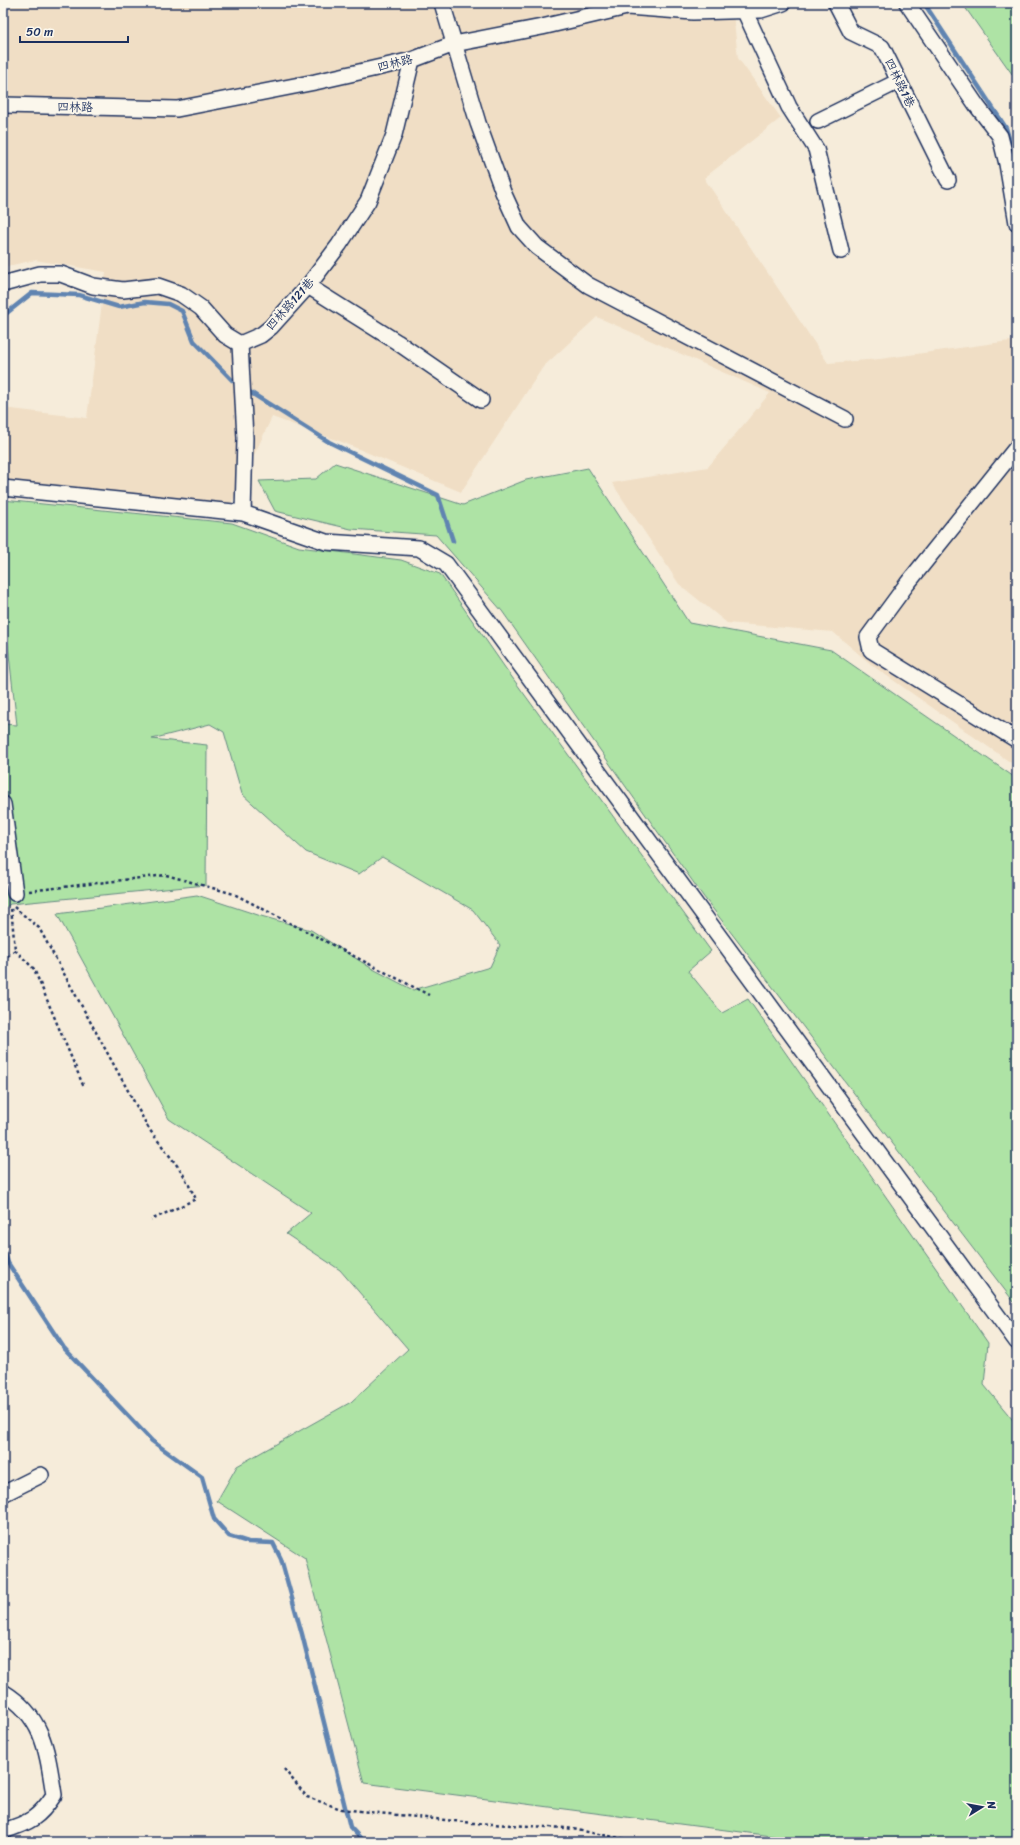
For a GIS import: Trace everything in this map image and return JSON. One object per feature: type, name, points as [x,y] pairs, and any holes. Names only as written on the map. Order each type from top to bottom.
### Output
[{"type":"street","points":[[442,3],[478,123],[503,192],[519,227],[537,247],[588,285],[845,419]]},
{"type":"street","name":"四林路","points":[[3,106],[177,109],[315,82],[412,60],[454,44],[627,7],[693,12],[762,10],[783,3]]},
{"type":"street","name":"四林路1巷","points":[[836,3],[851,32],[882,47],[948,180]]},
{"type":"street","points":[[907,3],[977,106],[1000,136],[1008,164],[1017,222]]},
{"type":"street","points":[[744,10],[790,107],[816,149],[841,251]]},
{"type":"street","name":"四林路121巷","points":[[240,344],[261,335],[271,327],[308,286],[339,245],[368,201],[394,135],[412,60]]},
{"type":"street","points":[[818,120],[899,81]]},
{"type":"street","points":[[3,284],[40,274],[61,274],[93,286],[123,290],[158,286],[181,294],[201,308],[225,335],[240,344],[246,438],[243,514]]},
{"type":"street","points":[[308,286],[397,342],[481,400]]},
{"type":"street","points":[[1017,447],[907,584],[868,637],[871,650],[1017,740]]},
{"type":"street","points":[[3,488],[243,514],[326,542],[419,548],[446,564],[1017,1342]]},
{"type":"street","points":[[3,804],[15,892]]},
{"type":"street","points":[[3,1494],[41,1475]]},
{"type":"street","points":[[3,1692],[19,1701],[39,1729],[48,1753],[54,1795],[43,1812],[23,1825],[3,1831]]},
{"type":"path","points":[[15,892],[166,876],[234,894],[429,995]]},
{"type":"path","points":[[83,1085],[34,970],[15,950],[10,904],[39,928],[149,1129],[182,1172],[196,1200],[151,1220]]},
{"type":"path","points":[[3,960],[15,950]]},
{"type":"path","points":[[284,1769],[307,1797],[342,1809],[473,1823],[567,1828],[640,1842]]},
{"type":"shaded area","points":[[3,3],[732,3],[738,58],[781,118],[704,178],[828,363],[880,359],[1017,340],[1017,767],[873,666],[833,632],[727,623],[679,584],[612,483],[708,467],[770,393],[597,317],[543,367],[461,492],[342,442],[272,417],[231,504],[3,482],[3,408],[87,418],[106,272],[35,260],[3,267]]},
{"type":"green space","points":[[962,3],[1017,3],[1017,81]]},
{"type":"green space","points":[[335,463],[463,505],[526,480],[588,468],[689,623],[831,650],[1017,779],[1017,1306],[703,896],[502,611],[436,535],[351,529],[275,511],[259,481],[316,479]]},
{"type":"green space","points":[[3,500],[232,523],[299,547],[401,560],[440,574],[506,669],[711,951],[688,971],[722,1013],[748,999],[988,1343],[984,1385],[1017,1425],[1017,1842],[818,1842],[364,1783],[305,1558],[217,1501],[237,1466],[351,1402],[408,1349],[340,1270],[286,1234],[311,1213],[169,1119],[57,914],[197,895],[261,916],[311,930],[371,968],[413,990],[490,967],[500,945],[473,910],[382,857],[359,874],[306,852],[242,794],[224,732],[210,724],[152,739],[207,745],[206,885],[10,904],[5,908],[3,724],[17,725],[3,602]]},
{"type":"waterway","points":[[924,3],[1006,128],[1017,166]]},
{"type":"waterway","points":[[3,316],[32,293],[79,295],[119,307],[145,302],[168,304],[182,311],[194,341],[232,380],[239,385]]},
{"type":"waterway","points":[[245,389],[329,442],[438,495],[453,541]]},
{"type":"waterway","points":[[3,1248],[8,1263],[64,1348],[152,1441],[202,1477],[214,1519],[229,1536],[248,1542],[273,1543],[281,1559],[302,1634],[350,1827],[364,1842]]}]
